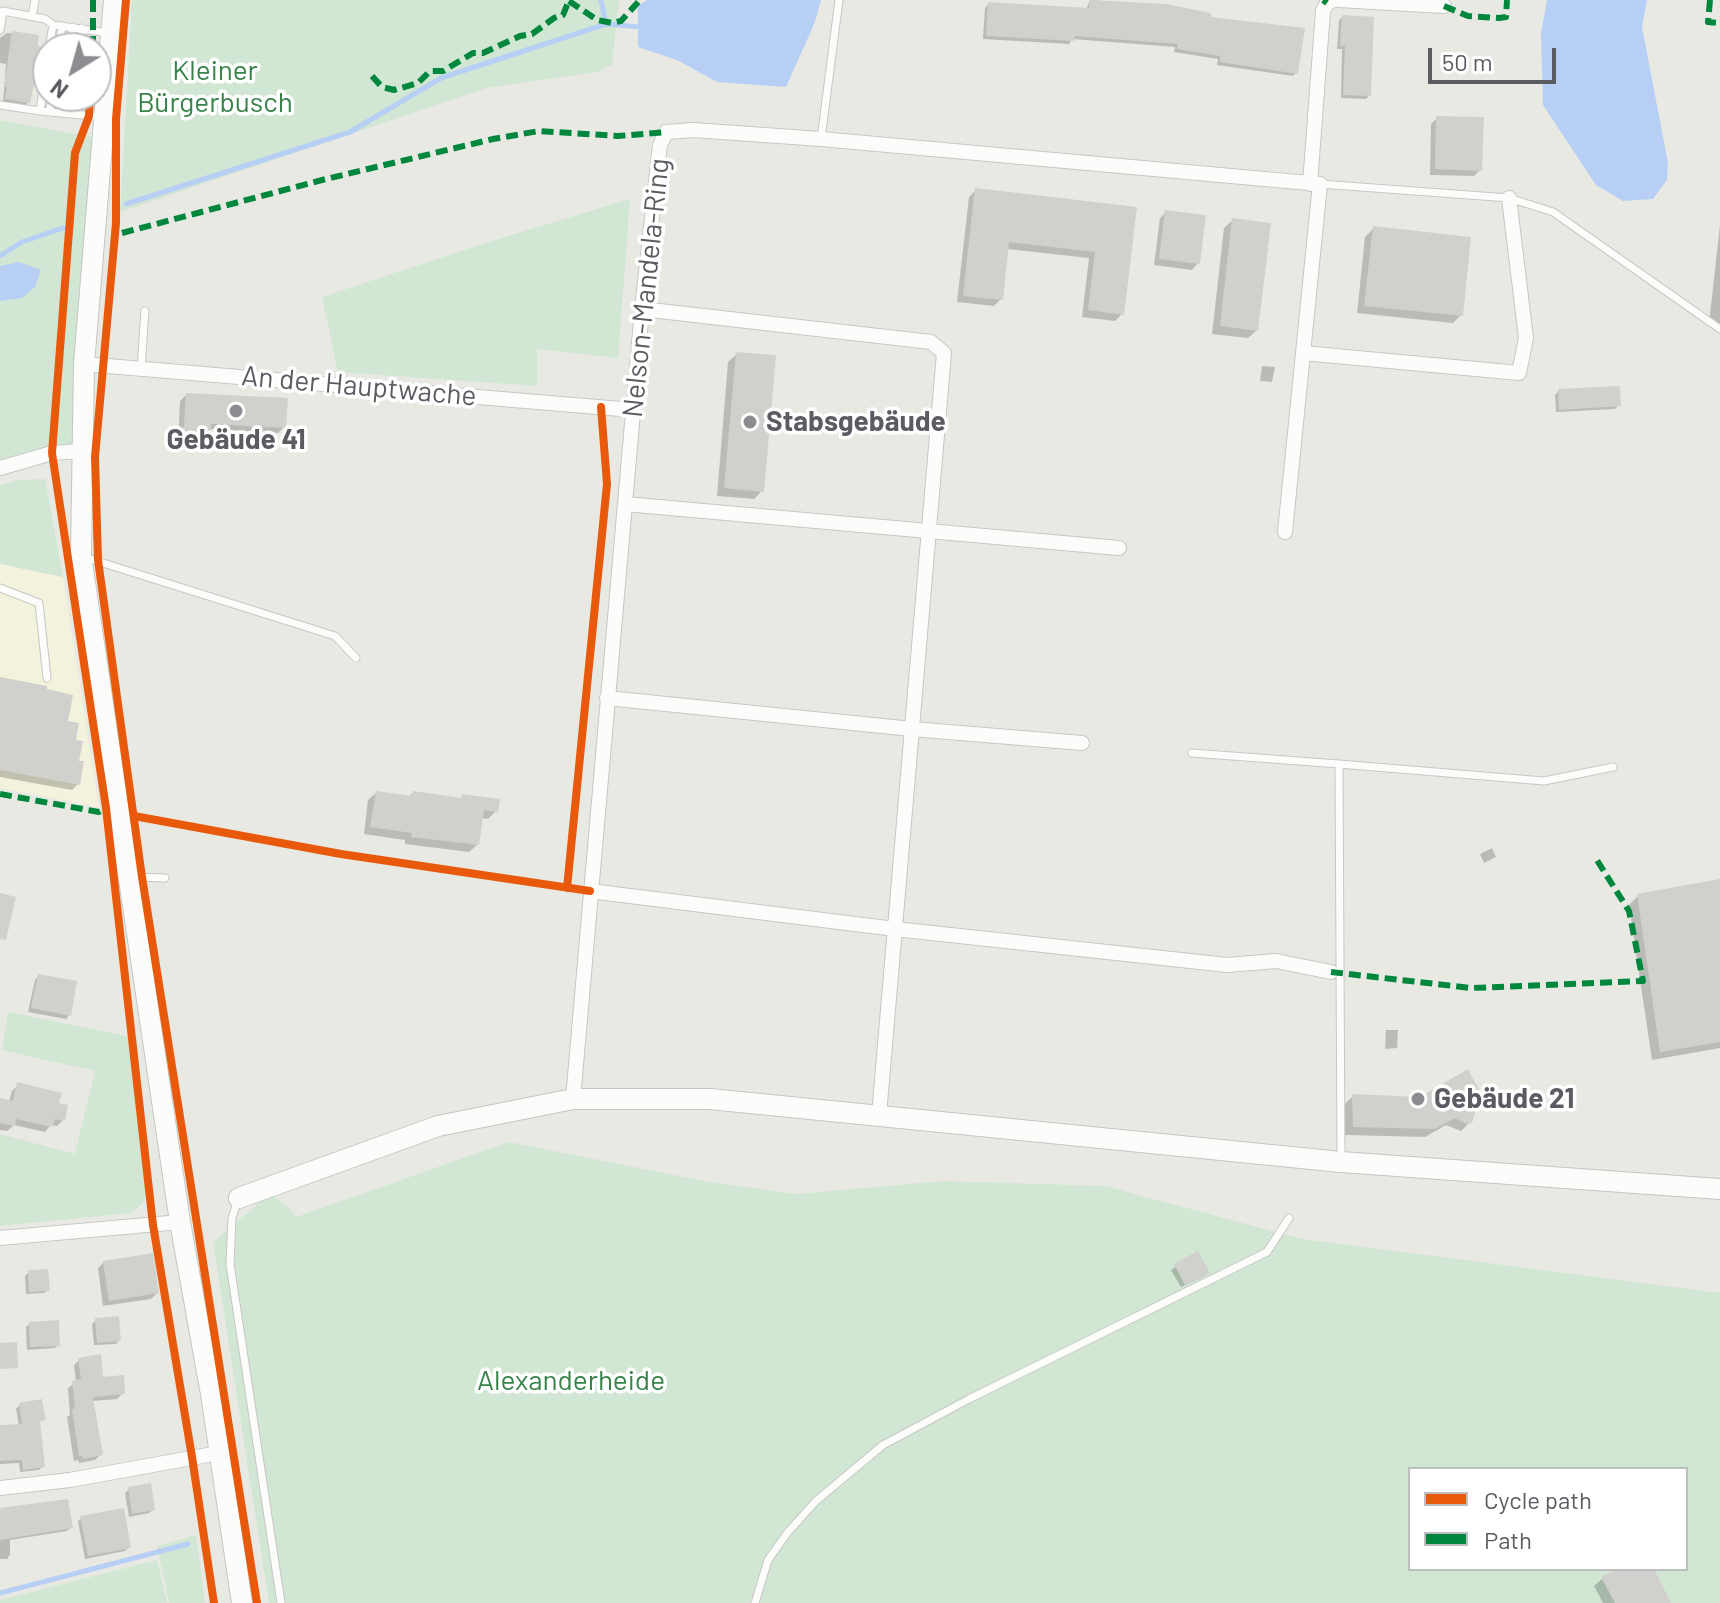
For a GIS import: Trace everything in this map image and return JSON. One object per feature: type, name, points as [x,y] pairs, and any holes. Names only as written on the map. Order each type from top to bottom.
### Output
[{"type":"main road","points":[[111,32],[114,0]]},
{"type":"main road","points":[[103,112],[84,364],[80,451],[81,556],[180,1222],[242,1603]]},
{"type":"main road","points":[[239,1198],[438,1126],[573,1099],[710,1099],[1341,1162],[1720,1189]]},
{"type":"street","points":[[1285,532],[1303,353],[1323,11],[1327,3],[1337,0],[1444,6]]},
{"type":"street","name":"Nelson-Mandela-Ring","points":[[573,1099],[642,309],[660,145],[666,132],[693,130],[821,139],[1315,184]]},
{"type":"street","points":[[1303,353],[1519,373],[1526,338],[1509,198]]},
{"type":"street","points":[[642,309],[931,342],[944,353],[879,1115]]},
{"type":"street","name":"An der Hauptwache","points":[[84,364],[633,410]]},
{"type":"street","points":[[0,468],[52,453],[80,451]]},
{"type":"street","points":[[625,504],[1119,548]]},
{"type":"street","points":[[607,698],[1082,743]]},
{"type":"street","points":[[590,891],[895,929],[1227,965],[1276,961],[1331,972]]},
{"type":"street","points":[[0,1238],[180,1222]]},
{"type":"street","points":[[0,1488],[70,1480],[219,1453]]},
{"type":"lane","points":[[32,16],[35,0]]},
{"type":"lane","points":[[821,139],[839,0]]},
{"type":"lane","points":[[0,30],[3,11],[32,16],[53,25],[104,32]]},
{"type":"lane","points":[[52,32],[53,25]]},
{"type":"lane","points":[[61,32],[62,26]]},
{"type":"lane","points":[[76,32],[77,28]]},
{"type":"lane","points":[[77,28],[78,32]]},
{"type":"lane","points":[[0,105],[32,109]]},
{"type":"lane","points":[[53,112],[103,117]]},
{"type":"lane","points":[[1315,184],[1509,198],[1553,212],[1720,329]]},
{"type":"lane","points":[[141,368],[145,311]]},
{"type":"lane","points":[[81,556],[335,636],[356,658]]},
{"type":"lane","points":[[0,588],[39,603],[47,678]]},
{"type":"lane","points":[[1192,753],[1544,781],[1613,767]]},
{"type":"lane","points":[[1339,764],[1341,1162]]},
{"type":"lane","points":[[131,877],[165,878]]},
{"type":"lane","points":[[239,1198],[232,1218],[230,1264],[281,1603]]},
{"type":"lane","points":[[755,1603],[768,1560],[788,1532],[816,1501],[883,1445],[1267,1252],[1289,1218]]},
{"type":"shaded area","points":[[0,564],[63,577],[99,807],[0,788]]},
{"type":"green space","name":"Kleiner Bürgerbusch","points":[[132,0],[619,0],[612,65],[597,72],[486,88],[120,212]]},
{"type":"green space","points":[[0,120],[96,138],[80,451],[0,468]]},
{"type":"green space","points":[[630,199],[618,358],[537,349],[537,386],[338,372],[322,297]]},
{"type":"green space","points":[[45,479],[63,577],[0,564],[0,485],[19,480]]},
{"type":"green space","points":[[8,1012],[137,1038],[147,1194],[142,1204],[131,1213],[0,1226],[0,1134],[75,1154],[95,1071],[2,1050]]},
{"type":"green space","name":"Alexanderheide","points":[[509,1142],[709,1182],[797,1194],[943,1181],[1105,1186],[1302,1239],[1720,1293],[1720,1603],[269,1603],[213,1242],[269,1194],[290,1208],[296,1217]]},
{"type":"green space","points":[[196,1535],[205,1603],[169,1603],[157,1546]]},
{"type":"green space","points":[[157,1560],[167,1603],[0,1603],[0,1600]]},
{"type":"water","points":[[647,0],[821,0],[815,22],[786,87],[717,82],[677,60],[638,47],[638,6]]},
{"type":"water","points":[[1547,0],[1647,0],[1642,27],[1668,163],[1667,180],[1653,199],[1623,201],[1596,185],[1543,105],[1541,33]]},
{"type":"water","points":[[19,262],[41,270],[35,287],[22,298],[0,301],[0,266]]},
{"type":"building","points":[[1090,0],[1166,4],[1211,13],[1211,17],[1305,28],[1298,74],[1220,62],[1220,56],[1177,49],[1178,44],[1075,36],[1074,41],[986,36],[988,2],[1089,8]]},
{"type":"building","points":[[1342,15],[1374,17],[1371,96],[1343,95],[1345,46],[1340,46]]},
{"type":"building","points":[[12,31],[32,34],[30,103],[5,99],[7,87],[4,87]]},
{"type":"building","points":[[1436,116],[1484,117],[1482,171],[1435,169]]},
{"type":"building","points":[[975,188],[1137,207],[1124,315],[1088,310],[1095,252],[1009,242],[1003,300],[963,296]]},
{"type":"building","points":[[1165,210],[1206,215],[1200,264],[1159,259]]},
{"type":"building","points":[[1232,218],[1271,223],[1258,331],[1220,326]]},
{"type":"building","points":[[1373,226],[1471,237],[1463,316],[1364,306]]},
{"type":"building","name":"Stabsgebäude","points":[[736,352],[776,355],[764,492],[724,488]]},
{"type":"building","points":[[1620,386],[1621,406],[1559,410],[1558,389]]},
{"type":"building","name":"Gebäude 41","points":[[186,393],[288,398],[286,428],[211,424],[211,441],[183,439]]},
{"type":"building","points":[[0,677],[47,686],[47,689],[73,695],[68,721],[79,723],[76,740],[83,741],[79,761],[84,761],[80,785],[0,770]]},
{"type":"building","points":[[376,791],[412,796],[413,791],[461,798],[462,794],[500,799],[498,812],[484,810],[479,845],[411,837],[412,833],[370,827]]},
{"type":"building","points":[[1720,879],[1720,1042],[1660,1052],[1637,894]]},
{"type":"building","points":[[0,893],[16,897],[6,940],[0,939]]},
{"type":"building","points":[[38,974],[77,981],[71,1016],[31,1008]]},
{"type":"building","name":"Gebäude 21","points":[[1468,1069],[1485,1101],[1477,1105],[1472,1123],[1455,1118],[1435,1129],[1353,1127],[1352,1094],[1420,1097]]},
{"type":"building","points":[[17,1082],[62,1093],[59,1103],[68,1105],[65,1121],[55,1119],[52,1127],[16,1119],[15,1126],[0,1123],[0,1098],[13,1101]]},
{"type":"building","points":[[1198,1251],[1210,1273],[1185,1285],[1174,1264]]},
{"type":"building","points":[[153,1253],[159,1293],[109,1301],[103,1261]]},
{"type":"building","points":[[48,1269],[50,1291],[29,1292],[28,1270]]},
{"type":"building","points":[[119,1316],[121,1341],[97,1343],[95,1318]]},
{"type":"building","points":[[59,1320],[60,1346],[30,1347],[29,1322]]},
{"type":"building","points":[[17,1342],[18,1368],[0,1369],[0,1343]]},
{"type":"building","points":[[101,1354],[103,1377],[124,1375],[125,1394],[93,1397],[103,1455],[83,1459],[79,1456],[72,1410],[75,1408],[72,1381],[81,1379],[78,1358]]},
{"type":"building","points":[[42,1399],[46,1420],[40,1421],[45,1467],[23,1470],[22,1460],[0,1461],[0,1425],[22,1424],[19,1403]]},
{"type":"building","points":[[151,1483],[155,1510],[132,1514],[128,1487]]},
{"type":"building","points":[[68,1499],[73,1528],[0,1540],[0,1508]]},
{"type":"building","points":[[124,1508],[131,1548],[88,1556],[80,1516]]},
{"type":"building","points":[[1612,1571],[1655,1571],[1671,1603],[1615,1603],[1601,1577]]},
{"type":"waterway","points":[[601,0],[606,24]]},
{"type":"waterway","points":[[126,204],[350,132],[441,78],[606,24],[642,27]]},
{"type":"waterway","points":[[0,256],[22,242],[63,228]]},
{"type":"waterway","points":[[0,1593],[188,1544]]},
{"type":"marked path","points":[[93,0],[93,32]]},
{"type":"marked path","points":[[372,76],[382,87],[394,90],[418,83],[430,71],[443,71],[473,53],[483,53],[520,36],[532,34],[563,15],[569,0]]},
{"type":"marked path","points":[[569,1],[597,20],[612,23],[621,21],[640,0]]},
{"type":"marked path","points":[[1323,0],[1327,3]]},
{"type":"marked path","points":[[1444,6],[1468,16],[1499,18],[1506,17],[1507,0]]},
{"type":"marked path","points":[[1710,0],[1708,22],[1720,23]]},
{"type":"marked path","points":[[122,233],[493,139],[539,131],[618,136],[666,132]]},
{"type":"marked path","points":[[0,794],[99,812],[106,808]]},
{"type":"marked path","points":[[1331,972],[1471,988],[1643,981],[1629,911],[1595,857]]},
{"type":"cycle path","points":[[126,0],[116,119],[116,223],[95,457],[98,560],[142,877],[257,1603]]},
{"type":"cycle path","points":[[89,112],[75,153],[52,453],[106,808],[153,1225],[214,1603]]},
{"type":"cycle path","points":[[567,888],[607,484],[601,407]]},
{"type":"cycle path","points":[[134,816],[341,854],[590,891]]},
{"type":"place","name":"Gebäude 41","points":[[236,411]]},
{"type":"place","name":"Stabsgebäude","points":[[750,422]]},
{"type":"place","name":"Gebäude 21","points":[[1418,1099]]}]
